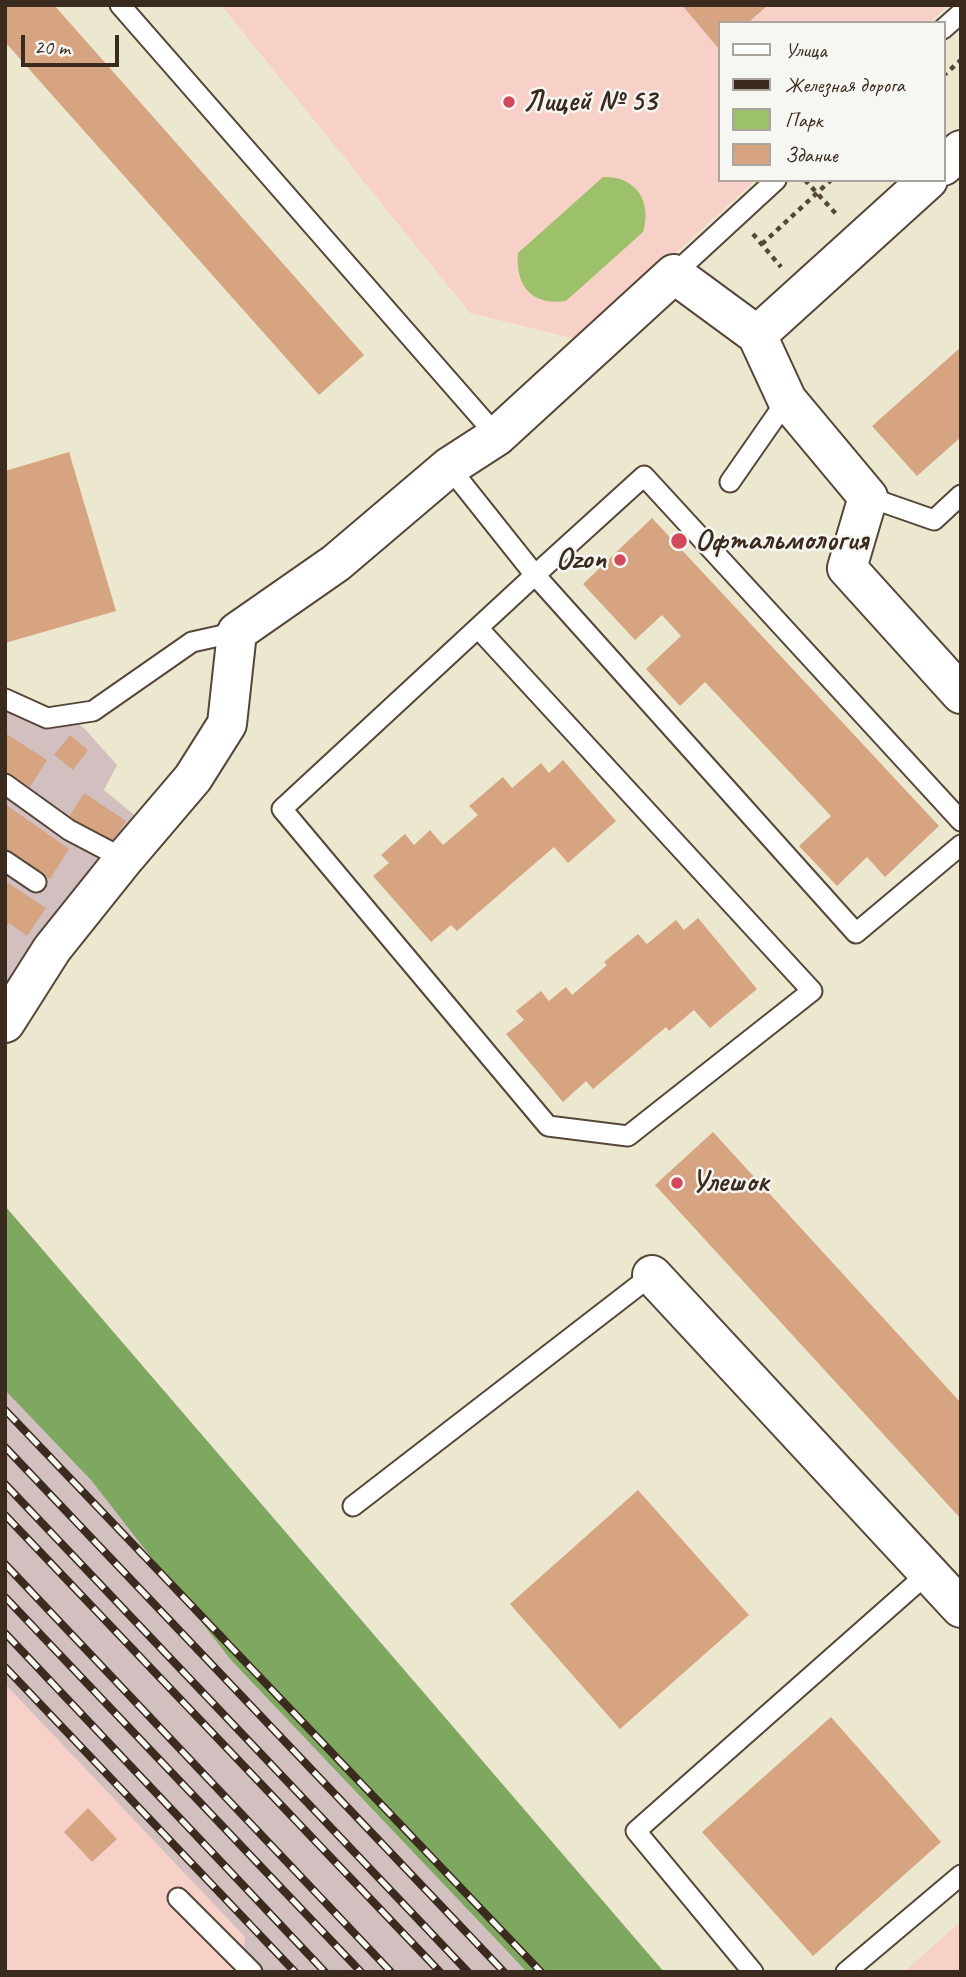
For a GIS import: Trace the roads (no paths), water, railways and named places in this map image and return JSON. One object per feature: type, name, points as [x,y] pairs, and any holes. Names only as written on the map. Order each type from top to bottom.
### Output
[{"type":"street","points":[[945,164],[961,150]]},
{"type":"street","points":[[757,335],[926,182]]},
{"type":"street","points":[[5,1023],[52,949],[193,778],[227,724],[237,632],[336,563],[449,467],[496,436],[674,274],[757,335],[787,400],[868,497],[848,568],[961,695]]},
{"type":"street","points":[[652,1275],[961,1608]]},
{"type":"lane","points":[[120,5],[496,436]]},
{"type":"lane","points":[[945,27],[961,13]]},
{"type":"lane","points":[[674,274],[774,182]]},
{"type":"lane","points":[[730,482],[787,400]]},
{"type":"lane","points":[[449,467],[536,575],[856,933],[961,845]]},
{"type":"lane","points":[[478,628],[812,991],[628,1136],[548,1126],[282,808],[478,628],[644,476],[961,821]]},
{"type":"lane","points":[[868,497],[934,520],[961,495]]},
{"type":"lane","points":[[5,699],[47,718],[93,710],[192,642],[237,632]]},
{"type":"lane","points":[[5,784],[69,830],[124,859]]},
{"type":"lane","points":[[5,861],[36,882]]},
{"type":"lane","points":[[353,1506],[652,1275]]},
{"type":"lane","points":[[753,1972],[636,1831],[928,1573]]},
{"type":"lane","points":[[846,1972],[961,1875]]},
{"type":"lane","points":[[177,1898],[252,1972]]},
{"type":"railway","points":[[5,1410],[541,1972]]},
{"type":"railway","points":[[5,1447],[504,1972]]},
{"type":"railway","points":[[5,1484],[468,1972]]},
{"type":"railway","points":[[5,1515],[440,1972]]},
{"type":"railway","points":[[5,1564],[391,1972]]},
{"type":"railway","points":[[5,1597],[361,1972]]},
{"type":"railway","points":[[5,1633],[325,1972]]},
{"type":"railway","points":[[5,1667],[295,1972]]},
{"type":"place","name":"Лицей № 53","points":[[509,102]]},
{"type":"place","name":"Офтальмология","points":[[679,541]]},
{"type":"place","name":"Ozon","points":[[620,560]]},
{"type":"place","name":"Улешок","points":[[677,1183]]}]
